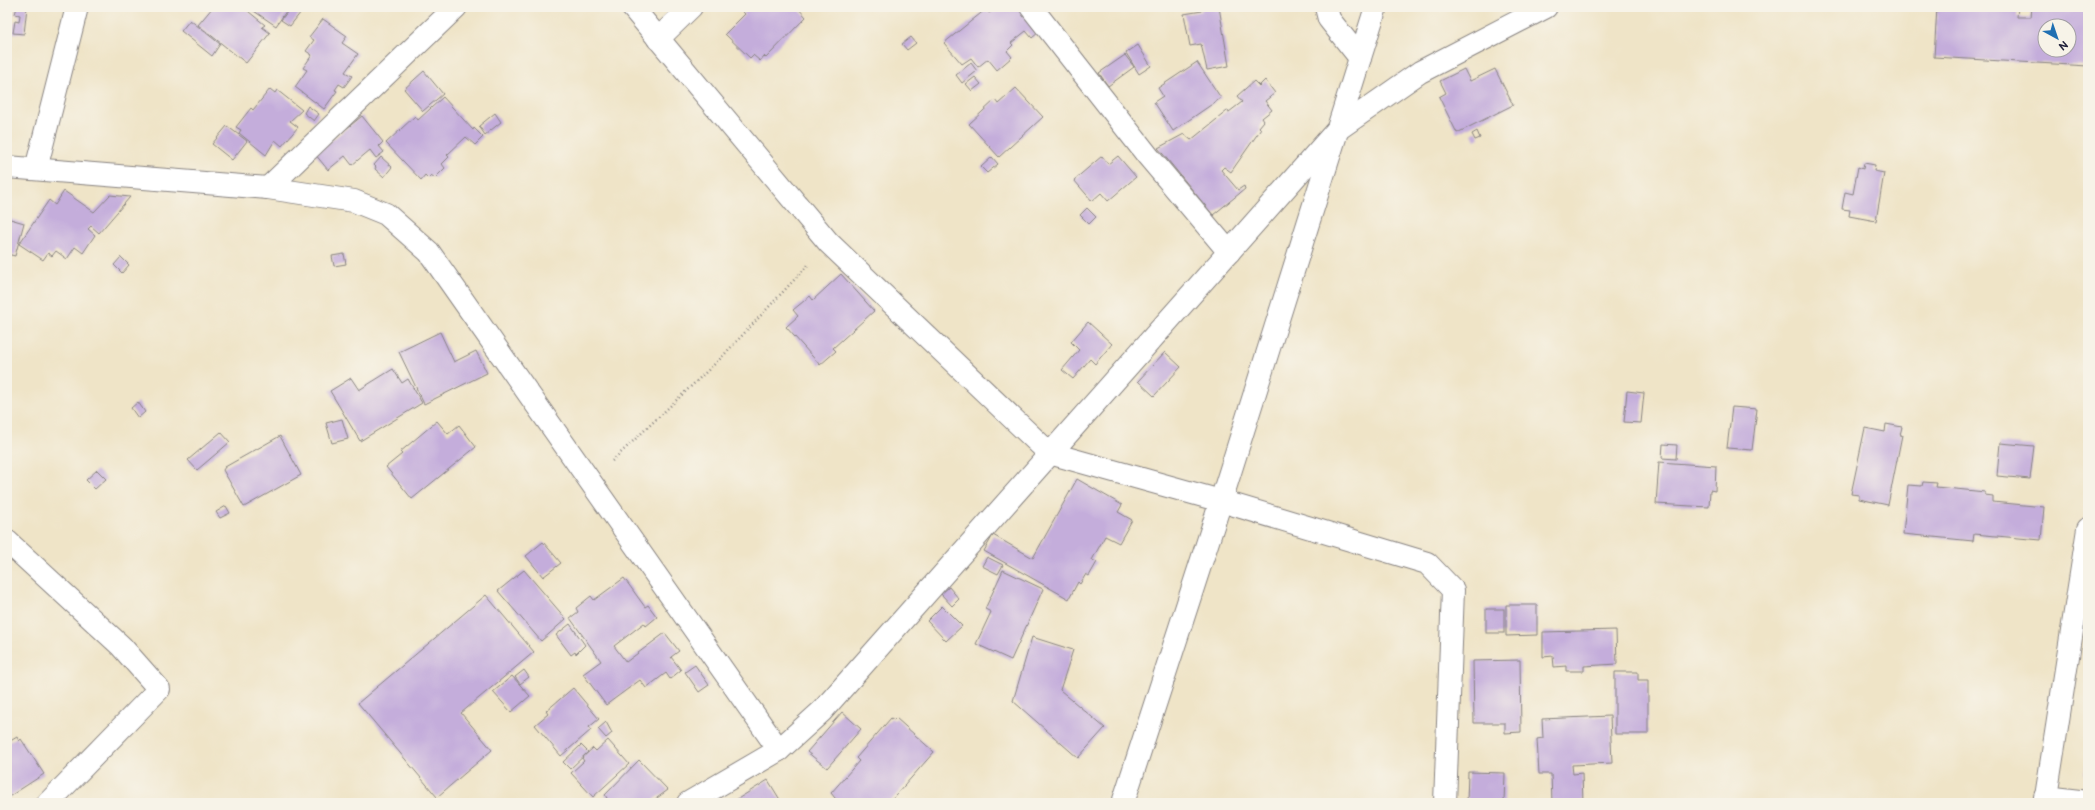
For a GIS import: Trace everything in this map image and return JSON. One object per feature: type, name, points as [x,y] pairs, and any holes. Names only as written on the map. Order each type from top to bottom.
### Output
[{"type":"street","points":[[36,169],[77,7]]},
{"type":"street","points":[[268,188],[456,7]]},
{"type":"street","points":[[632,7],[829,243],[1049,453],[1221,501],[1427,563],[1453,590],[1445,803]]},
{"type":"street","points":[[658,39],[691,7]]},
{"type":"street","points":[[1031,7],[1148,156],[1229,252]]},
{"type":"street","points":[[1326,7],[1329,19],[1360,58]]},
{"type":"street","points":[[1123,803],[1221,501],[1376,7]]},
{"type":"street","points":[[688,803],[779,750],[822,711],[1049,453],[1337,130],[1420,72],[1546,7]]},
{"type":"street","points":[[7,167],[268,188],[354,201],[386,214],[429,252],[779,750]]},
{"type":"street","points":[[2088,529],[2045,800],[2088,802]]},
{"type":"street","points":[[7,541],[121,646],[159,689],[48,803]]},
{"type":"path","points":[[590,481],[721,358],[829,243]]},
{"type":"building","points":[[17,7],[27,7],[24,34],[13,33],[15,21],[19,22],[20,15],[15,14]]},
{"type":"building","points":[[213,7],[243,7],[265,25],[262,27],[270,33],[246,63],[198,25]]},
{"type":"building","points":[[248,7],[289,7],[276,26]]},
{"type":"building","points":[[291,7],[305,7],[290,26],[281,20]]},
{"type":"building","points":[[744,7],[797,7],[806,17],[766,58],[764,56],[760,61],[753,55],[750,58],[725,34],[745,14],[741,10]]},
{"type":"building","points":[[997,7],[1019,7],[1039,32],[1032,38],[1026,31],[1011,43],[1013,45],[1007,51],[1012,57],[997,70],[988,59],[978,67],[971,58],[962,64],[944,43],[986,9],[989,13]]},
{"type":"building","points":[[1201,7],[1219,7],[1229,66],[1207,70],[1201,44],[1190,46],[1184,14],[1202,11]]},
{"type":"building","points":[[1937,7],[2018,7],[2017,17],[2031,17],[2032,7],[2088,7],[2088,66],[1934,57]]},
{"type":"building","points":[[323,19],[347,36],[342,43],[358,54],[345,72],[352,76],[344,87],[339,84],[335,90],[337,91],[324,109],[295,87],[307,70],[303,68],[312,55],[306,51],[314,40],[309,37]]},
{"type":"building","points":[[190,20],[220,44],[212,56],[181,31]]},
{"type":"building","points":[[911,37],[916,43],[907,50],[902,44]]},
{"type":"building","points":[[1138,45],[1151,66],[1139,74],[1126,53]]},
{"type":"building","points":[[1125,55],[1134,67],[1108,86],[1099,73]]},
{"type":"building","points":[[1197,62],[1221,98],[1173,131],[1154,102],[1163,96],[1158,88]]},
{"type":"building","points":[[971,63],[977,71],[962,83],[956,75]]},
{"type":"building","points":[[1464,69],[1470,81],[1495,69],[1513,105],[1457,133],[1439,97],[1446,93],[1440,81]]},
{"type":"building","points":[[424,71],[443,94],[423,111],[404,89]]},
{"type":"building","points":[[975,77],[981,84],[972,91],[966,84]]},
{"type":"building","points":[[1265,80],[1275,93],[1265,101],[1272,110],[1262,118],[1264,121],[1259,127],[1261,129],[1231,172],[1224,167],[1221,170],[1238,190],[1244,186],[1245,189],[1213,215],[1158,148],[1184,134],[1191,140],[1227,111],[1229,112],[1242,102],[1237,96],[1254,81],[1259,86]]},
{"type":"building","points":[[1016,88],[1043,117],[999,157],[969,124],[995,100],[998,104]]},
{"type":"building","points":[[270,89],[275,93],[277,90],[302,110],[290,121],[298,127],[282,146],[275,140],[266,155],[239,133],[241,130],[236,127],[251,108],[253,110]]},
{"type":"building","points":[[443,97],[473,130],[474,128],[483,137],[475,145],[466,137],[447,155],[449,157],[442,164],[445,168],[435,178],[431,175],[428,178],[425,175],[421,180],[386,143],[415,116],[418,120]]},
{"type":"building","points":[[308,106],[319,114],[314,121],[304,113]]},
{"type":"building","points":[[495,113],[501,122],[485,135],[479,126]]},
{"type":"building","points":[[362,116],[383,142],[379,146],[384,152],[376,158],[370,150],[352,165],[345,156],[328,170],[315,154]]},
{"type":"building","points":[[227,126],[247,141],[232,160],[212,144]]},
{"type":"building","points":[[1477,131],[1480,138],[1475,140],[1472,134]]},
{"type":"building","points":[[1102,156],[1108,164],[1118,156],[1136,177],[1108,201],[1101,193],[1092,201],[1074,180]]},
{"type":"building","points":[[381,157],[392,167],[384,177],[375,169],[376,167],[374,165]]},
{"type":"building","points":[[992,157],[998,164],[987,173],[981,167]]},
{"type":"building","points":[[1864,163],[1875,165],[1874,171],[1884,173],[1876,221],[1849,216],[1850,210],[1842,209],[1845,192],[1853,194],[1858,167],[1863,169]]},
{"type":"building","points":[[64,191],[94,212],[110,195],[130,197],[99,233],[91,226],[88,229],[95,235],[83,253],[75,247],[67,259],[56,251],[52,256],[48,253],[43,260],[19,244],[49,200],[55,205]]},
{"type":"building","points":[[1087,208],[1096,217],[1089,224],[1080,215]]},
{"type":"building","points":[[7,218],[24,223],[15,256],[7,254]]},
{"type":"building","points":[[344,254],[346,264],[334,266],[332,256]]},
{"type":"building","points":[[121,257],[129,265],[122,273],[114,265]]},
{"type":"building","points":[[841,274],[874,311],[833,348],[836,351],[820,365],[786,327],[798,316],[793,310],[810,296],[813,300]]},
{"type":"building","points":[[1088,322],[1112,344],[1095,364],[1090,359],[1073,379],[1062,370],[1079,350],[1071,342]]},
{"type":"building","points":[[440,332],[454,362],[476,351],[487,373],[424,404],[399,352]]},
{"type":"building","points":[[1165,352],[1181,367],[1154,396],[1138,381]]},
{"type":"building","points":[[393,369],[402,383],[408,379],[422,403],[360,441],[330,391],[351,378],[359,390]]},
{"type":"building","points":[[1627,391],[1644,393],[1641,423],[1624,422]]},
{"type":"building","points":[[138,402],[145,412],[138,418],[131,408]]},
{"type":"building","points":[[1732,407],[1757,409],[1752,450],[1727,448]]},
{"type":"building","points":[[342,419],[348,439],[332,443],[326,423]]},
{"type":"building","points":[[437,421],[448,434],[459,425],[476,447],[412,499],[386,467],[402,454],[400,452]]},
{"type":"building","points":[[1886,424],[1902,427],[1900,435],[1902,435],[1888,505],[1859,499],[1859,495],[1851,494],[1865,428],[1885,432]]},
{"type":"building","points":[[221,432],[230,442],[197,470],[188,460]]},
{"type":"building","points":[[280,436],[301,475],[244,507],[223,470],[225,467]]},
{"type":"building","points":[[2000,443],[2034,446],[2030,479],[1997,476]]},
{"type":"building","points":[[1663,444],[1677,445],[1676,459],[1662,458]]},
{"type":"building","points":[[1659,462],[1716,466],[1715,491],[1710,490],[1709,507],[1656,504]]},
{"type":"building","points":[[97,470],[106,479],[95,489],[86,480]]},
{"type":"building","points":[[1077,479],[1122,505],[1118,512],[1132,520],[1119,543],[1105,536],[1092,560],[1097,562],[1089,576],[1086,574],[1080,584],[1078,582],[1069,599],[984,551],[993,535],[1033,558]]},
{"type":"building","points":[[1923,482],[1937,483],[1936,487],[1985,492],[1985,495],[1993,496],[1993,502],[2044,507],[2041,540],[1974,534],[1973,541],[1903,534],[1908,485],[1922,486]]},
{"type":"building","points":[[226,506],[230,513],[220,518],[216,512]]},
{"type":"building","points":[[543,542],[561,563],[543,577],[526,556]]},
{"type":"building","points":[[987,557],[1003,565],[998,574],[982,566]]},
{"type":"building","points":[[524,570],[566,619],[541,641],[498,591]]},
{"type":"building","points":[[1003,570],[1043,589],[1011,660],[976,644],[991,612],[985,609]]},
{"type":"building","points":[[624,578],[645,607],[648,605],[657,617],[646,626],[644,623],[614,646],[626,662],[665,633],[679,651],[671,657],[681,670],[670,679],[666,673],[646,688],[640,680],[606,705],[583,674],[601,661],[570,618],[578,612],[576,608],[591,596],[594,600]]},
{"type":"building","points":[[949,587],[959,599],[952,606],[941,594]]},
{"type":"building","points":[[486,595],[534,652],[461,713],[492,750],[437,797],[358,703]]},
{"type":"building","points":[[1506,605],[1537,605],[1537,635],[1506,636]]},
{"type":"building","points":[[942,606],[962,626],[946,641],[927,621]]},
{"type":"building","points":[[1486,609],[1504,609],[1504,633],[1486,633]]},
{"type":"building","points":[[570,624],[585,645],[576,654],[575,652],[571,655],[556,635]]},
{"type":"building","points":[[1616,630],[1617,664],[1584,666],[1584,671],[1566,671],[1566,666],[1554,667],[1553,656],[1543,657],[1543,632]]},
{"type":"building","points":[[1032,637],[1073,650],[1060,690],[1105,728],[1078,758],[1013,701]]},
{"type":"building","points":[[1520,660],[1521,732],[1505,733],[1505,723],[1474,723],[1473,661]]},
{"type":"building","points":[[695,665],[709,685],[699,692],[685,672]]},
{"type":"building","points":[[524,670],[529,677],[520,684],[515,677]]},
{"type":"building","points":[[1615,672],[1638,672],[1638,680],[1648,680],[1648,734],[1615,734]]},
{"type":"building","points":[[512,676],[530,696],[511,712],[493,692]]},
{"type":"building","points":[[573,688],[599,719],[589,727],[591,730],[561,756],[535,725],[548,714],[546,711]]},
{"type":"building","points":[[842,712],[861,729],[827,768],[807,752]]},
{"type":"building","points":[[1610,716],[1612,763],[1572,765],[1573,774],[1582,773],[1583,803],[1552,803],[1551,774],[1539,774],[1537,739],[1543,738],[1542,719]]},
{"type":"building","points":[[891,718],[894,720],[896,718],[934,752],[889,803],[839,803],[831,793],[859,761],[856,758]]},
{"type":"building","points":[[606,722],[612,733],[606,738],[598,729]]},
{"type":"building","points":[[17,737],[19,741],[21,739],[44,774],[7,798],[7,743]]},
{"type":"building","points":[[608,740],[629,764],[593,797],[571,773],[584,761],[582,758],[593,748],[596,751]]},
{"type":"building","points":[[581,745],[588,752],[570,769],[563,762]]},
{"type":"building","points":[[2088,756],[2088,775],[2084,774]]},
{"type":"building","points":[[639,760],[668,790],[650,803],[602,803],[607,798],[605,795]]},
{"type":"building","points":[[1468,772],[1505,773],[1504,803],[1467,803]]},
{"type":"building","points":[[768,780],[782,803],[738,803],[736,800]]}]
